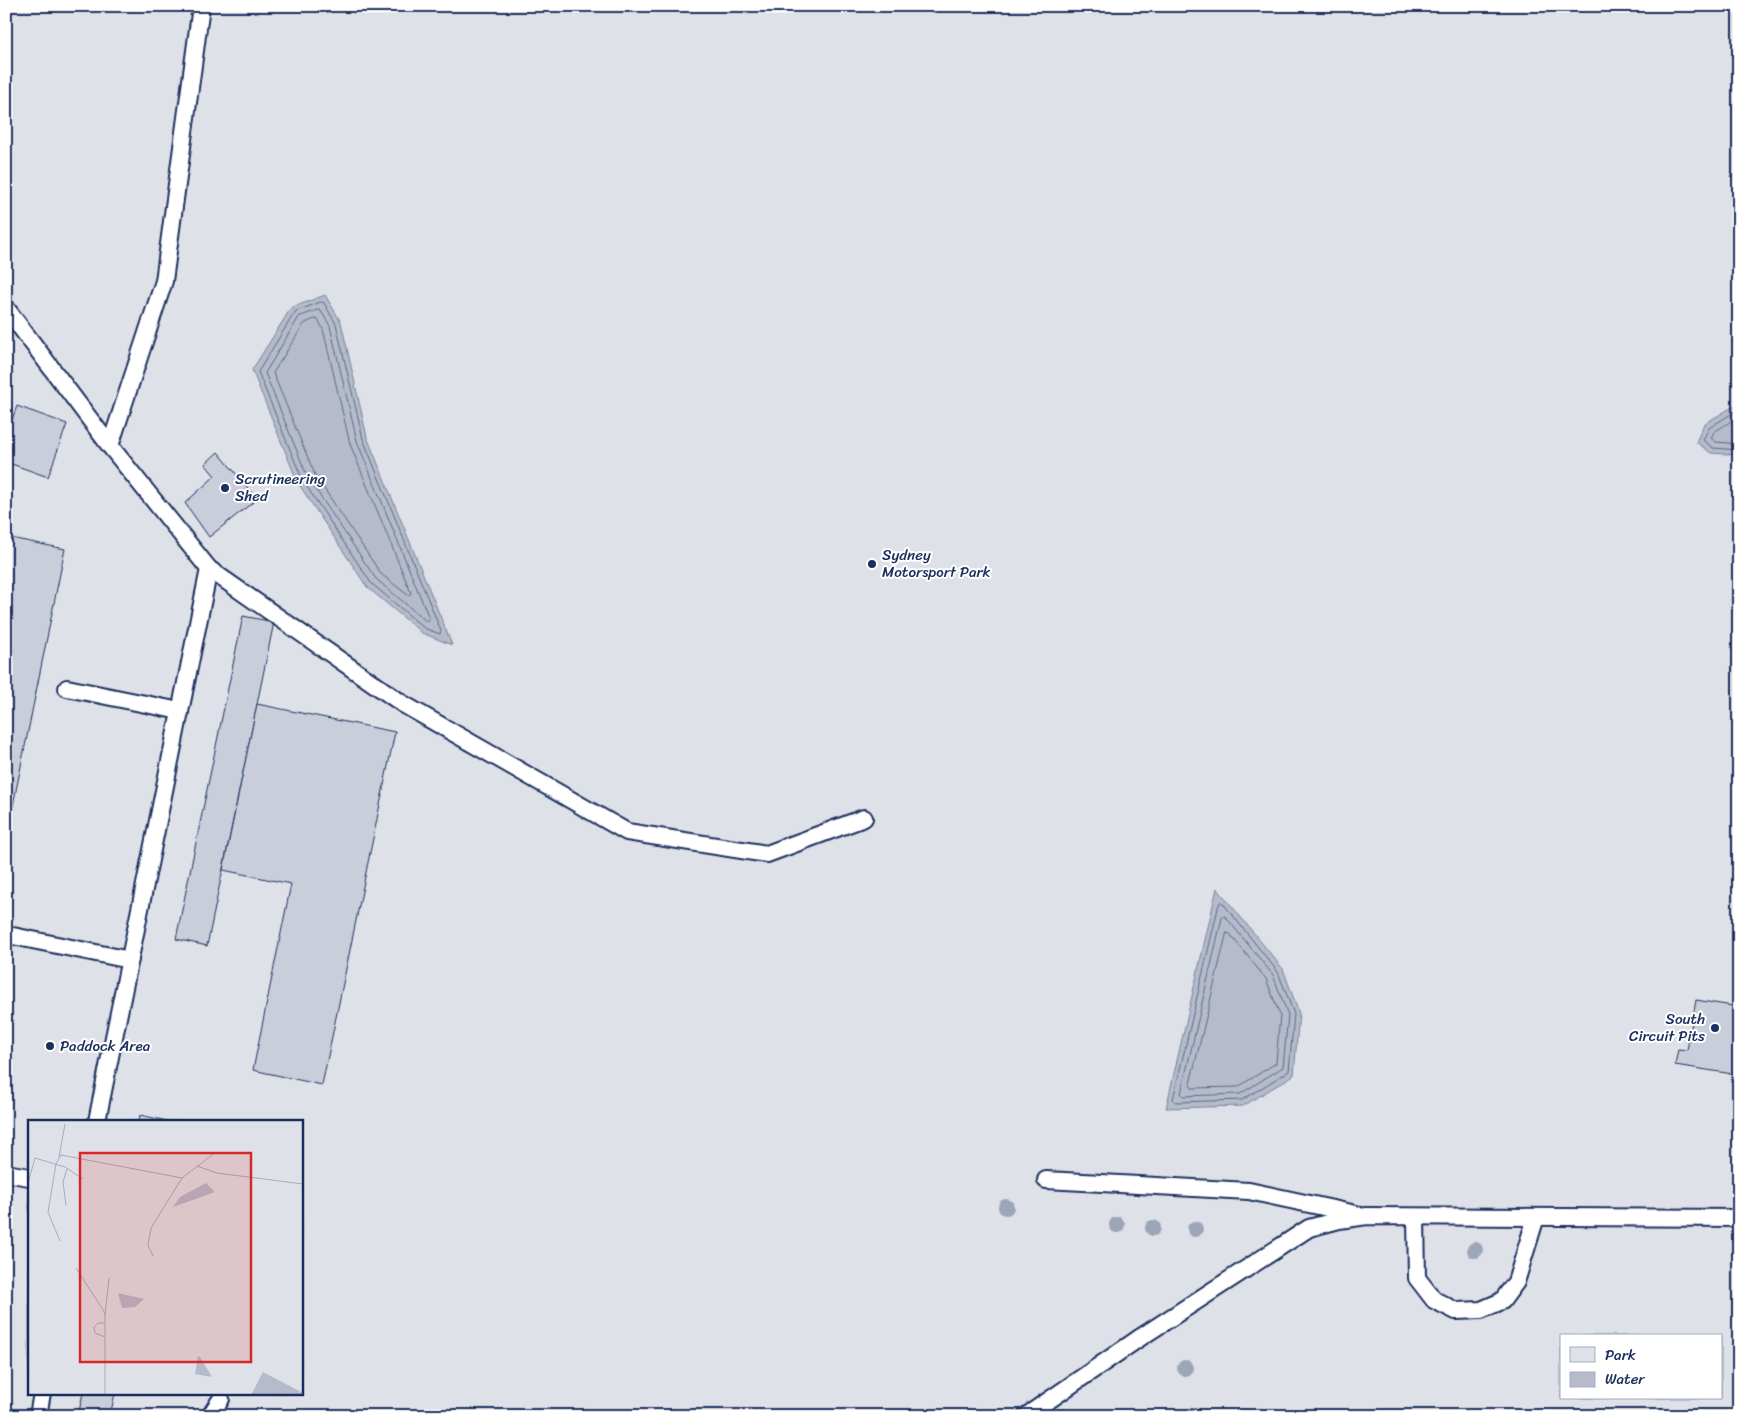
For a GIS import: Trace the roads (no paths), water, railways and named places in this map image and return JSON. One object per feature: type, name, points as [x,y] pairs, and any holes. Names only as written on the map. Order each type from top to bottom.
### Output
[{"type":"lane","points":[[110,446],[164,281],[201,6]]},
{"type":"lane","points":[[6,308],[110,446],[209,569],[403,704],[627,832],[767,854],[864,818]]},
{"type":"lane","points":[[97,1120],[209,569]]},
{"type":"lane","points":[[67,688],[180,711]]},
{"type":"lane","points":[[13,936],[130,960]]},
{"type":"lane","points":[[6,1173],[28,1178]]},
{"type":"lane","points":[[1046,1180],[1249,1191],[1367,1216]]},
{"type":"lane","points":[[1026,1416],[1138,1339],[1308,1228],[1339,1220],[1367,1216],[1739,1218]]},
{"type":"lane","points":[[1416,1217],[1417,1278],[1434,1300],[1456,1310],[1481,1310],[1502,1301],[1516,1282],[1536,1217]]},
{"type":"lane","points":[[38,1416],[42,1394]]},
{"type":"lane","points":[[210,1416],[221,1399]]},
{"type":"water","points":[[325,295],[341,322],[367,437],[452,645],[422,633],[367,587],[298,483],[252,370],[291,308]]},
{"type":"water","points":[[1739,403],[1739,455],[1711,453],[1696,442],[1704,424]]},
{"type":"water","points":[[1217,888],[1283,969],[1299,1013],[1294,1075],[1243,1106],[1166,1108]]},
{"type":"place","name":"Scrutineering Shed","points":[[225,488]]},
{"type":"place","name":"Sydney Motorsport Park","points":[[872,564]]},
{"type":"place","name":"South Circuit Pits","points":[[1715,1028]]},
{"type":"place","name":"Paddock Area","points":[[50,1046]]}]
